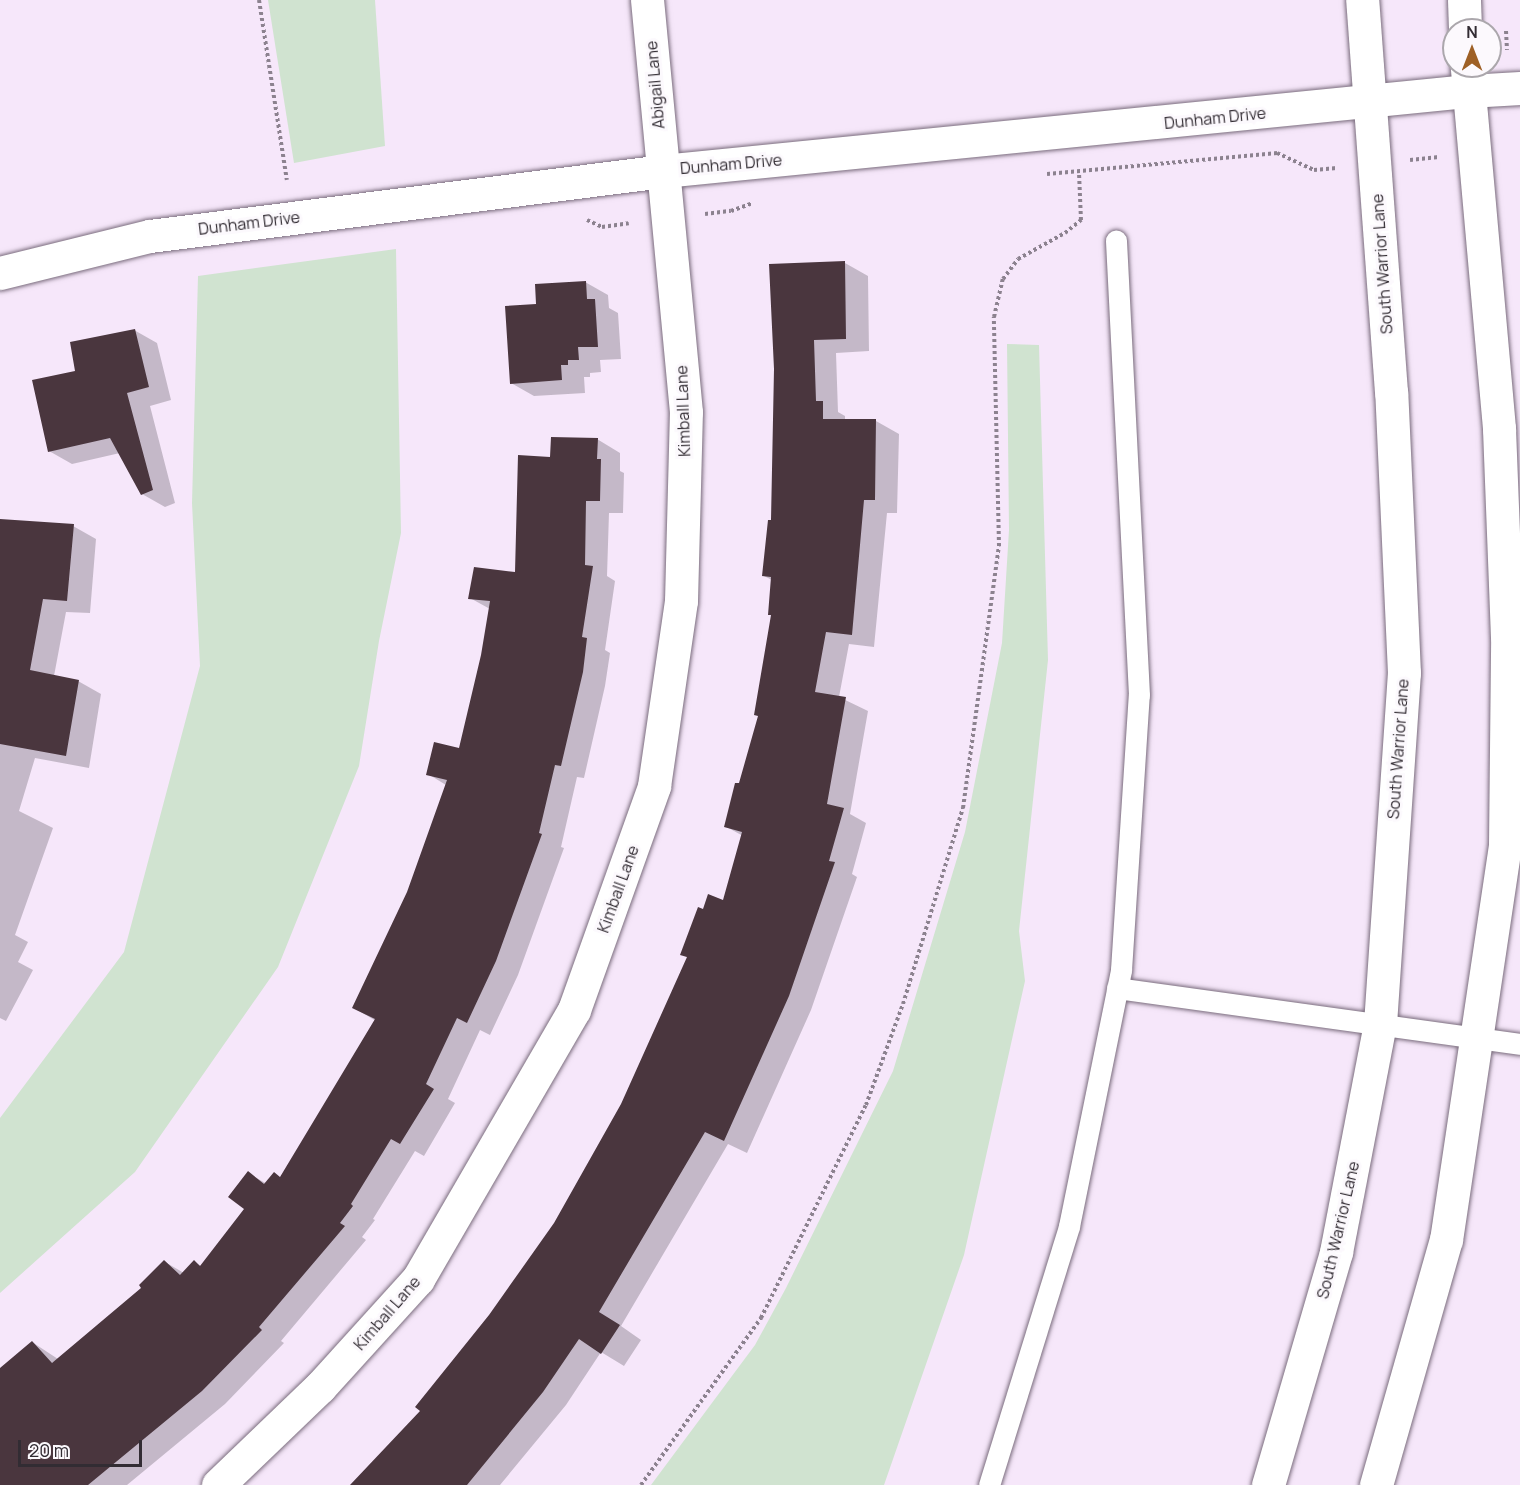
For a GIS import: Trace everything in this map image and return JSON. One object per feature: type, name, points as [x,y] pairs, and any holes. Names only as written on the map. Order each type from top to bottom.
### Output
[{"type":"street","name":"Abigail Lane","points":[[647,0],[663,171]]},
{"type":"street","name":"South Warrior Lane","points":[[1268,1485],[1336,1252],[1380,1024],[1404,673],[1391,392],[1362,0]]},
{"type":"street","points":[[1464,0],[1465,18]]},
{"type":"street","name":"Dunham Drive","points":[[0,273],[150,236],[663,171],[1370,103],[1467,79],[1520,88]]},
{"type":"street","points":[[1376,1485],[1446,1240],[1505,845],[1507,637],[1499,428],[1467,79]]},
{"type":"street","name":"Kimball Lane","points":[[218,1485],[320,1387],[418,1279],[574,1010],[654,786],[681,601],[686,412],[663,171]]},
{"type":"lane","points":[[989,1485],[1069,1226],[1120,970],[1139,695],[1116,241]]},
{"type":"lane","points":[[1117,988],[1520,1044]]},
{"type":"path","points":[[259,0],[293,218]]},
{"type":"path","points":[[1044,175],[1278,153],[1314,170],[1474,153]]},
{"type":"path","points":[[641,1485],[761,1318],[866,1105],[903,1004],[963,808],[999,546],[994,318],[1003,279],[1018,259],[1065,233],[1081,220],[1079,171]]},
{"type":"path","points":[[581,217],[602,227],[731,211],[753,202],[765,201]]},
{"type":"green space","points":[[268,0],[375,0],[385,146],[294,163]]},
{"type":"green space","points":[[396,249],[401,533],[379,641],[359,766],[278,967],[135,1172],[0,1293],[0,1118],[124,952],[200,666],[192,503],[198,276]]},
{"type":"green space","points":[[1007,344],[1039,345],[1048,660],[1019,931],[1025,981],[964,1255],[884,1485],[651,1485],[755,1345],[786,1288],[893,1071],[965,832],[1002,643],[1009,530]]},
{"type":"building","points":[[845,261],[846,339],[814,340],[816,401],[823,401],[823,419],[876,419],[875,500],[864,500],[852,635],[826,632],[815,692],[846,697],[827,804],[844,808],[829,861],[835,862],[789,996],[724,1141],[705,1132],[599,1312],[620,1325],[601,1354],[579,1339],[543,1392],[467,1485],[350,1485],[420,1411],[415,1407],[489,1315],[554,1223],[621,1104],[687,957],[680,955],[698,907],[703,909],[708,894],[723,900],[742,832],[724,827],[735,783],[739,783],[758,716],[754,715],[771,615],[768,615],[771,577],[762,576],[768,520],[771,520],[774,369],[769,264]]},
{"type":"building","points":[[586,281],[587,299],[595,299],[598,347],[578,347],[579,360],[568,360],[568,365],[561,365],[562,380],[510,384],[505,306],[536,304],[535,284]]},
{"type":"building","points":[[135,329],[149,387],[127,393],[153,490],[141,495],[110,438],[48,452],[32,380],[75,371],[70,342]]},
{"type":"building","points":[[551,437],[598,438],[597,459],[601,459],[600,501],[586,501],[585,565],[593,566],[582,637],[587,638],[583,672],[561,766],[555,765],[539,833],[542,834],[496,961],[467,1023],[457,1018],[426,1084],[434,1089],[400,1144],[391,1139],[351,1204],[353,1206],[340,1223],[345,1226],[259,1327],[262,1330],[202,1391],[88,1485],[0,1485],[0,1368],[32,1341],[52,1363],[141,1288],[139,1285],[164,1260],[180,1275],[194,1260],[200,1266],[244,1209],[228,1197],[248,1171],[264,1184],[274,1172],[280,1177],[375,1019],[352,1008],[407,892],[447,780],[426,775],[434,742],[459,748],[481,655],[490,601],[468,599],[474,567],[515,572],[518,455],[550,457]]},
{"type":"building","points":[[0,519],[74,524],[67,601],[43,599],[30,670],[79,680],[66,756],[0,744]]}]
